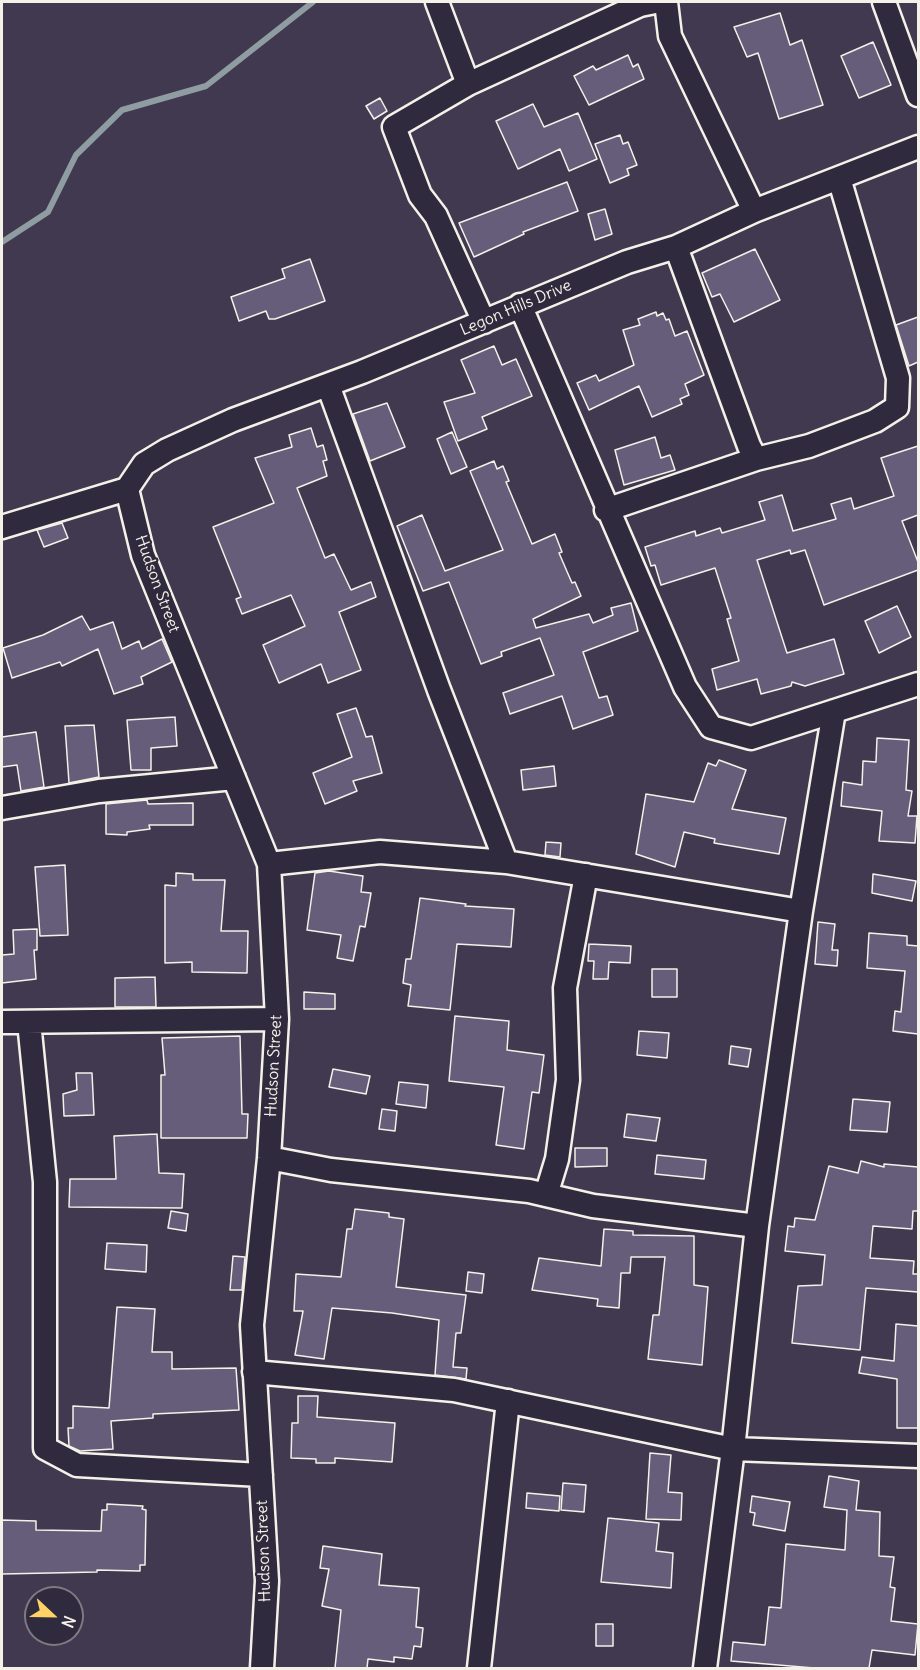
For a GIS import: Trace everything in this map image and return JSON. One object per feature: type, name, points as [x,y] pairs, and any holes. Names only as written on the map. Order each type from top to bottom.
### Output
[{"type":"street","points":[[437,2],[468,84]]},
{"type":"street","points":[[484,322],[436,216],[420,195],[394,127],[468,84],[640,5],[655,2]]},
{"type":"street","points":[[666,2],[670,36],[754,211]]},
{"type":"street","points":[[884,2],[918,96]]},
{"type":"street","name":"Legon Hills Drive","points":[[127,489],[144,464],[168,450],[233,420],[328,385],[627,262],[676,247],[754,211],[918,147]]},
{"type":"street","points":[[606,510],[756,459],[820,442],[875,421],[897,407],[897,378],[839,178]]},
{"type":"street","points":[[676,247],[749,446],[756,459]]},
{"type":"street","points":[[520,305],[606,510],[684,687],[711,727],[751,738],[918,684]]},
{"type":"street","points":[[328,385],[438,690],[506,862]]},
{"type":"street","points":[[2,527],[127,489]]},
{"type":"street","name":"Hudson Street","points":[[127,489],[143,555],[269,864],[277,1019],[269,1158],[252,1325],[267,1581],[262,1668]]},
{"type":"street","points":[[705,1668],[733,1449],[757,1226],[801,911],[834,711]]},
{"type":"street","points":[[2,808],[99,791],[234,778]]},
{"type":"street","points":[[269,864],[380,852],[506,862],[801,911]]},
{"type":"street","points":[[546,1195],[557,1159],[568,1080],[565,988],[586,875]]},
{"type":"street","points":[[2,1022],[277,1019]]},
{"type":"street","points":[[29,1022],[45,1182],[45,1448],[77,1465],[261,1475]]},
{"type":"street","points":[[269,1158],[331,1170],[368,1172],[546,1195],[593,1206],[757,1226]]},
{"type":"street","points":[[254,1372],[454,1390],[733,1449],[918,1456]]},
{"type":"street","points":[[479,1668],[508,1401]]},
{"type":"building","points":[[780,13],[790,45],[802,40],[823,105],[779,119],[758,53],[747,57],[734,27]]},
{"type":"building","points":[[873,42],[891,85],[859,98],[841,56]]},
{"type":"building","points":[[628,55],[633,67],[638,64],[644,79],[589,105],[574,76],[593,66],[596,70]]},
{"type":"building","points":[[380,98],[387,111],[374,119],[366,106]]},
{"type":"building","points":[[533,104],[544,127],[578,113],[597,159],[569,171],[560,149],[518,169],[496,121]]},
{"type":"building","points":[[620,135],[623,144],[628,142],[637,165],[627,169],[629,175],[610,183],[595,144]]},
{"type":"building","points":[[567,182],[578,211],[523,232],[524,234],[474,257],[459,223]]},
{"type":"building","points":[[605,209],[612,234],[595,240],[588,214]]},
{"type":"building","points":[[755,249],[780,300],[734,322],[720,294],[712,297],[702,273]]},
{"type":"building","points":[[310,259],[325,301],[275,319],[269,319],[266,311],[239,321],[231,297],[285,278],[282,269]]},
{"type":"building","points":[[656,312],[657,316],[663,313],[666,320],[669,319],[675,336],[687,331],[704,375],[685,384],[689,395],[680,399],[682,404],[652,417],[639,386],[589,410],[577,383],[596,375],[599,381],[634,365],[623,330],[640,325],[638,319]]},
{"type":"building","points":[[918,317],[918,362],[909,366],[896,325]]},
{"type":"building","points":[[494,346],[502,365],[516,359],[532,396],[482,417],[487,429],[458,441],[444,402],[475,393],[461,360]]},
{"type":"building","points":[[387,403],[405,447],[370,461],[353,414]]},
{"type":"building","points":[[311,428],[317,447],[323,445],[327,460],[323,461],[327,476],[297,488],[325,558],[334,554],[351,590],[371,582],[376,597],[339,612],[361,670],[328,683],[321,664],[279,683],[263,645],[305,626],[291,595],[242,614],[236,599],[241,597],[213,527],[274,503],[255,458],[292,447],[289,435]]},
{"type":"building","points":[[452,432],[467,467],[451,474],[437,439]]},
{"type":"building","points":[[655,437],[661,458],[670,455],[675,470],[624,485],[615,450]]},
{"type":"building","points":[[918,446],[918,515],[902,521],[918,562],[918,570],[824,605],[805,550],[791,554],[790,550],[757,560],[787,653],[834,639],[844,674],[805,686],[792,682],[791,686],[761,694],[757,679],[717,690],[712,669],[739,661],[727,619],[731,618],[715,568],[661,585],[655,565],[651,566],[645,547],[695,531],[696,536],[720,528],[722,533],[765,520],[759,502],[782,495],[793,531],[836,519],[831,504],[851,498],[854,509],[894,496],[881,458]]},
{"type":"building","points":[[494,461],[497,469],[503,466],[509,481],[506,482],[532,544],[555,534],[562,552],[559,553],[572,583],[575,582],[581,596],[533,619],[536,628],[589,614],[593,623],[613,615],[611,608],[631,603],[638,631],[583,652],[599,698],[607,696],[613,715],[573,729],[562,696],[510,714],[503,693],[554,675],[540,638],[501,652],[502,656],[481,664],[449,582],[423,591],[397,526],[422,515],[445,571],[503,550],[470,471]]},
{"type":"building","points":[[62,523],[68,538],[44,547],[37,530]]},
{"type":"building","points":[[897,606],[911,637],[879,653],[865,621]]},
{"type":"building","points":[[82,616],[90,630],[113,622],[122,649],[139,641],[142,649],[162,639],[172,662],[141,677],[143,684],[114,694],[98,649],[62,666],[60,662],[12,678],[3,648],[43,635]]},
{"type":"building","points":[[356,708],[366,737],[372,736],[382,773],[353,781],[357,791],[325,804],[313,773],[352,757],[337,714]]},
{"type":"building","points":[[175,717],[177,746],[151,748],[151,770],[131,770],[127,720]]},
{"type":"building","points":[[94,725],[99,777],[69,783],[65,726]]},
{"type":"building","points":[[36,732],[44,787],[21,791],[17,765],[2,767],[2,737]]},
{"type":"building","points":[[877,738],[909,740],[906,790],[912,791],[908,816],[917,816],[915,843],[879,841],[882,811],[841,806],[843,782],[862,785],[863,761],[876,762]]},
{"type":"building","points":[[719,760],[746,770],[732,809],[786,818],[779,854],[714,843],[715,839],[684,832],[675,867],[636,854],[646,794],[694,802],[708,763],[716,766]]},
{"type":"building","points":[[554,766],[556,786],[523,790],[521,770]]},
{"type":"building","points":[[147,800],[148,804],[193,803],[193,825],[149,825],[150,829],[127,832],[127,835],[106,834],[106,804]]},
{"type":"building","points":[[546,842],[561,843],[560,857],[545,855]]},
{"type":"building","points":[[65,865],[68,935],[40,936],[35,867]]},
{"type":"building","points":[[329,871],[363,876],[361,892],[371,893],[365,927],[360,926],[353,961],[337,958],[341,935],[307,930],[315,873]]},
{"type":"building","points":[[176,873],[193,874],[193,880],[225,880],[221,931],[248,931],[247,973],[192,972],[192,962],[165,963],[165,885],[176,886]]},
{"type":"building","points":[[873,874],[916,881],[912,901],[872,893]]},
{"type":"building","points":[[420,898],[466,904],[465,906],[514,909],[511,947],[457,944],[450,1010],[408,1006],[411,985],[403,983],[406,959],[411,959]]},
{"type":"building","points":[[818,922],[835,924],[832,950],[838,950],[837,966],[815,964]]},
{"type":"building","points":[[37,929],[37,950],[34,950],[36,979],[2,983],[2,955],[14,954],[13,930]]},
{"type":"building","points":[[869,933],[907,936],[907,945],[918,946],[918,1034],[893,1031],[895,1011],[901,1012],[905,971],[867,968]]},
{"type":"building","points":[[589,944],[631,946],[630,963],[609,962],[608,979],[593,979],[594,961],[588,961]]},
{"type":"building","points":[[652,969],[677,969],[677,997],[652,997]]},
{"type":"building","points":[[155,977],[156,1007],[115,1007],[115,978]]},
{"type":"building","points":[[304,992],[335,994],[335,1009],[304,1009]]},
{"type":"building","points":[[455,1016],[509,1021],[507,1050],[544,1055],[539,1093],[532,1092],[524,1149],[496,1145],[504,1087],[449,1081]]},
{"type":"building","points":[[639,1031],[669,1033],[667,1058],[637,1055]]},
{"type":"building","points":[[240,1036],[242,1114],[248,1114],[247,1138],[161,1138],[161,1075],[165,1075],[162,1038]]},
{"type":"building","points":[[731,1046],[751,1049],[748,1067],[729,1064]]},
{"type":"building","points":[[333,1069],[370,1076],[366,1094],[329,1087]]},
{"type":"building","points":[[76,1073],[92,1073],[94,1115],[64,1116],[63,1094],[77,1090]]},
{"type":"building","points":[[399,1082],[428,1085],[426,1108],[396,1104]]},
{"type":"building","points":[[853,1099],[890,1102],[887,1132],[850,1130]]},
{"type":"building","points":[[382,1109],[397,1111],[395,1131],[379,1129]]},
{"type":"building","points":[[627,1114],[660,1118],[656,1141],[624,1137]]},
{"type":"building","points":[[157,1134],[159,1173],[184,1174],[182,1208],[69,1207],[70,1179],[116,1179],[114,1136]]},
{"type":"building","points":[[575,1148],[607,1148],[607,1166],[575,1167]]},
{"type":"building","points":[[657,1155],[706,1160],[704,1179],[655,1174]]},
{"type":"building","points":[[861,1161],[884,1167],[884,1164],[918,1167],[918,1211],[913,1211],[912,1229],[873,1226],[870,1258],[914,1261],[913,1274],[918,1274],[918,1292],[866,1288],[860,1350],[792,1343],[798,1286],[822,1285],[825,1255],[785,1251],[788,1226],[794,1227],[795,1218],[815,1220],[829,1166],[858,1173]]},
{"type":"building","points":[[355,1209],[389,1213],[389,1217],[404,1219],[396,1287],[466,1295],[461,1333],[456,1333],[453,1367],[467,1368],[466,1379],[435,1375],[439,1320],[392,1313],[332,1308],[324,1359],[295,1355],[303,1311],[294,1311],[296,1274],[341,1277],[347,1229],[352,1229]]},
{"type":"building","points":[[171,1211],[188,1214],[186,1231],[168,1228]]},
{"type":"building","points":[[604,1229],[633,1231],[633,1235],[694,1236],[694,1285],[708,1287],[702,1365],[648,1359],[653,1315],[659,1315],[665,1257],[631,1257],[630,1273],[621,1273],[619,1308],[597,1306],[598,1299],[532,1290],[539,1258],[601,1266]]},
{"type":"building","points":[[107,1243],[147,1245],[146,1272],[105,1269]]},
{"type":"building","points":[[233,1256],[245,1257],[242,1290],[230,1290]]},
{"type":"building","points":[[468,1272],[484,1274],[482,1293],[466,1291]]},
{"type":"building","points":[[117,1307],[155,1309],[152,1352],[172,1352],[172,1369],[236,1368],[239,1410],[153,1414],[153,1418],[111,1421],[113,1449],[80,1451],[69,1446],[68,1428],[73,1428],[73,1406],[109,1408]]},
{"type":"building","points":[[896,1324],[918,1326],[918,1428],[897,1428],[897,1379],[859,1373],[862,1357],[894,1361]]},
{"type":"building","points":[[298,1396],[318,1396],[317,1417],[395,1423],[392,1462],[335,1458],[335,1463],[316,1463],[316,1459],[291,1458],[292,1423],[298,1423]]},
{"type":"building","points":[[650,1453],[671,1455],[668,1492],[682,1493],[681,1520],[646,1519]]},
{"type":"building","points":[[829,1476],[859,1481],[856,1510],[880,1512],[879,1556],[894,1557],[890,1587],[895,1588],[891,1621],[918,1624],[915,1655],[872,1650],[869,1668],[814,1668],[731,1661],[733,1642],[765,1645],[769,1607],[781,1608],[786,1544],[845,1550],[847,1510],[824,1507]]},
{"type":"building","points":[[563,1483],[586,1485],[584,1512],[561,1510]]},
{"type":"building","points":[[527,1493],[560,1496],[559,1511],[526,1508]]},
{"type":"building","points":[[752,1496],[790,1502],[785,1531],[753,1525],[755,1513],[750,1512]]},
{"type":"building","points":[[107,1504],[143,1506],[142,1509],[146,1510],[145,1565],[140,1565],[140,1571],[97,1570],[97,1572],[2,1574],[2,1520],[36,1521],[36,1530],[101,1531],[102,1510],[107,1510]]},
{"type":"building","points":[[608,1518],[659,1523],[656,1551],[673,1553],[671,1588],[601,1582]]},
{"type":"building","points":[[323,1546],[382,1554],[379,1585],[419,1588],[416,1627],[423,1628],[421,1647],[414,1646],[412,1659],[394,1657],[394,1662],[368,1659],[367,1668],[335,1668],[341,1610],[322,1606],[329,1569],[320,1568]]},
{"type":"building","points":[[596,1624],[613,1624],[613,1646],[596,1646]]},
{"type":"waterway","points":[[2,242],[48,212],[76,155],[122,110],[206,86],[313,2]]}]
